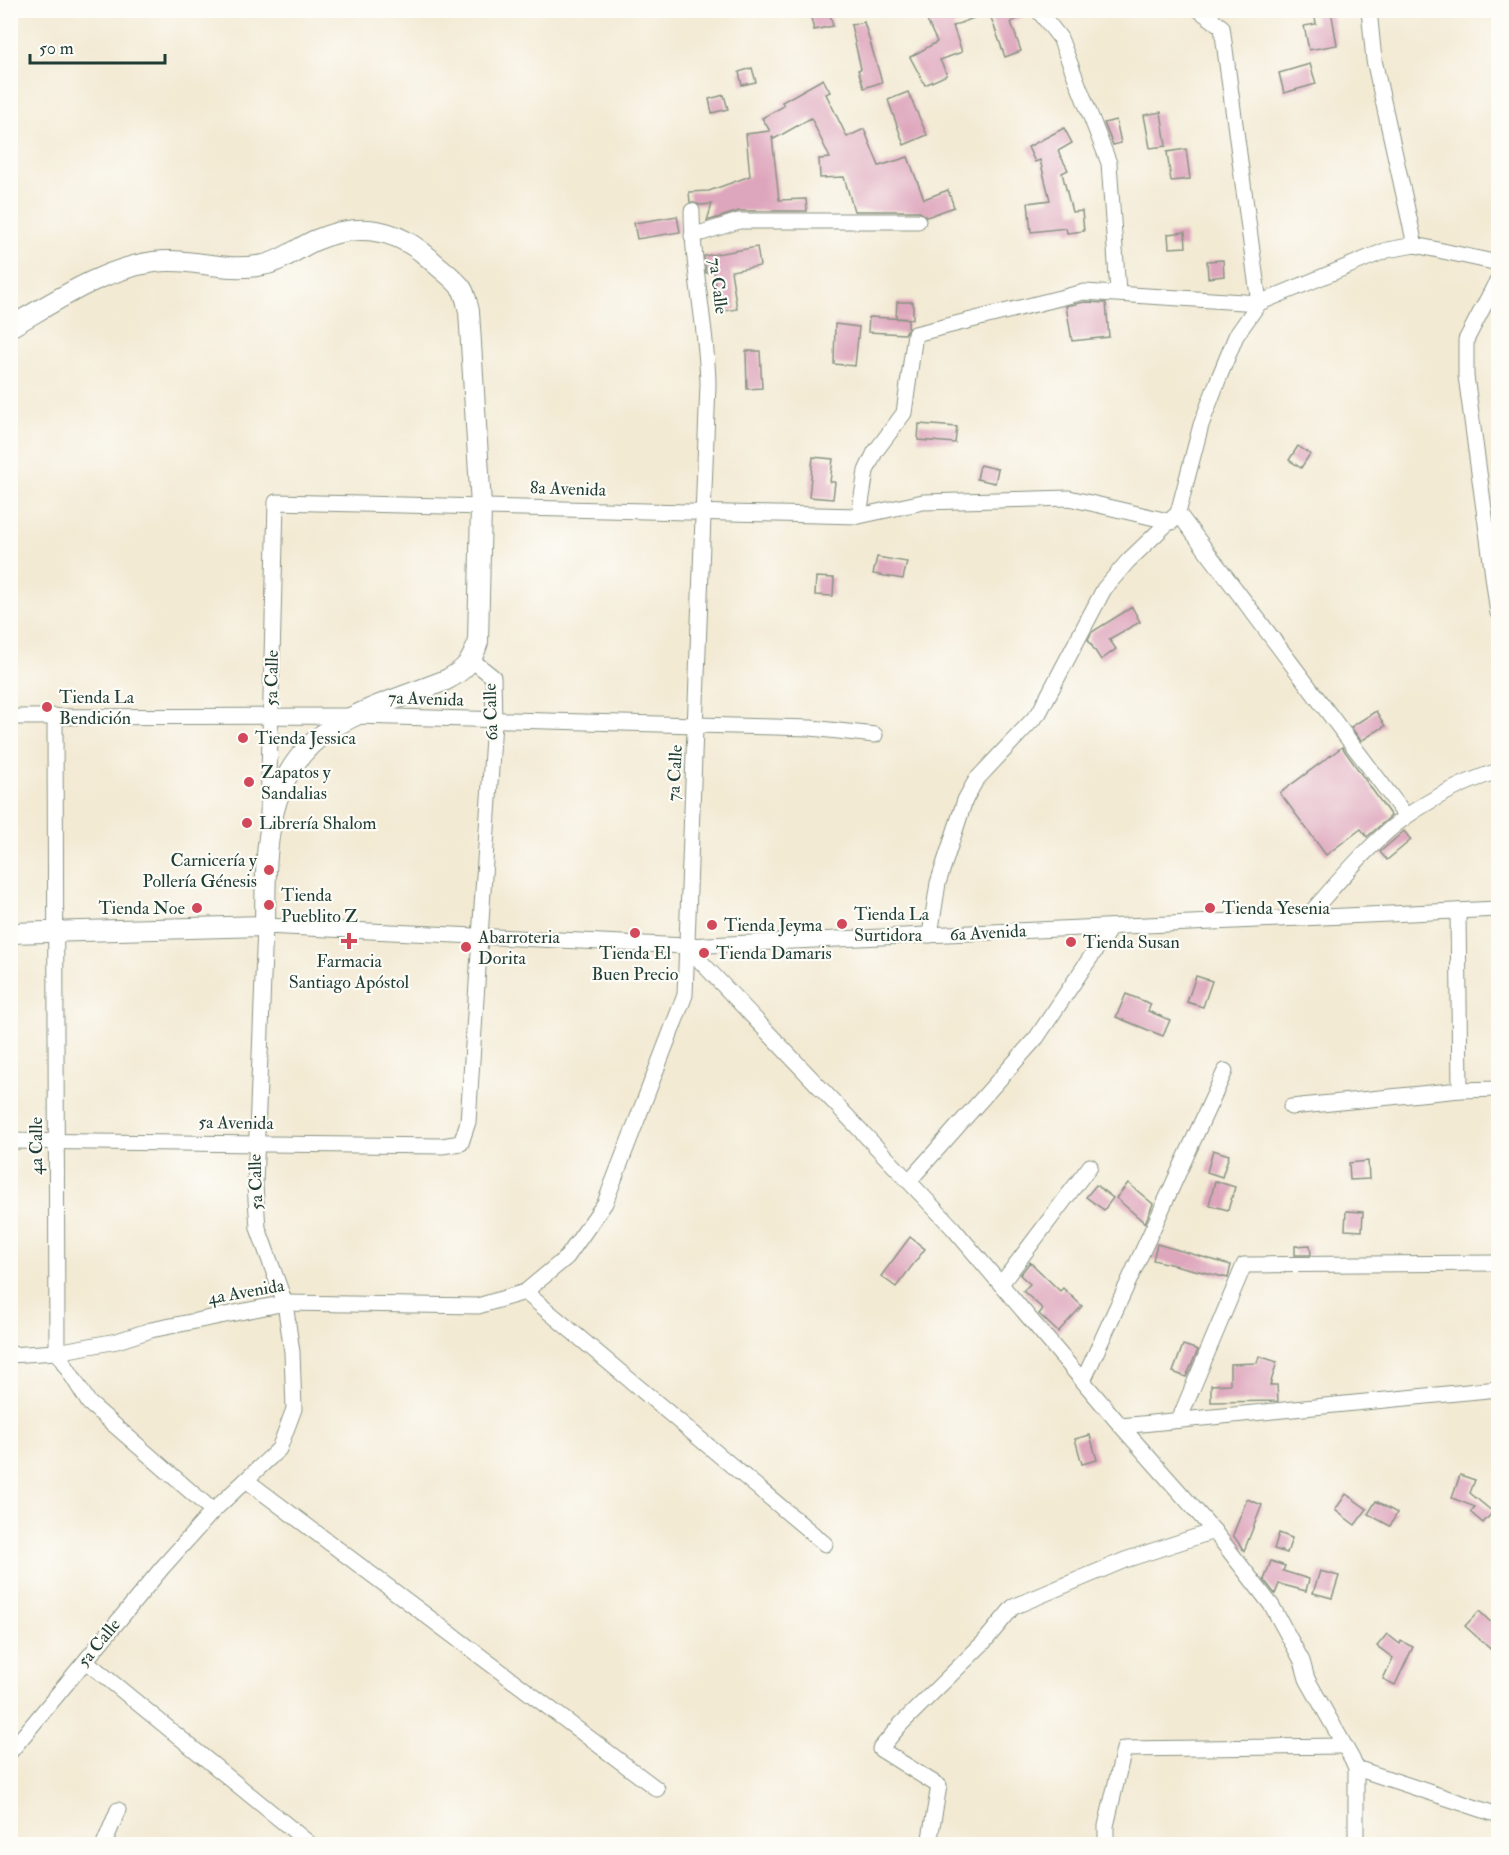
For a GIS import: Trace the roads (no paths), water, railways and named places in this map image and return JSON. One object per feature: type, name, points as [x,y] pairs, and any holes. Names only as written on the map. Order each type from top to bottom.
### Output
[{"type":"street","points":[[1038,10],[1060,38],[1109,163],[1118,292]]},
{"type":"street","points":[[930,935],[938,883],[946,851],[970,789],[1039,713],[1110,582],[1128,561],[1175,518],[1201,425],[1218,380],[1236,336],[1259,303],[1222,27],[1199,10]]},
{"type":"street","points":[[1369,10],[1374,60],[1415,245]]},
{"type":"street","name":"7a Calle","points":[[525,1292],[567,1257],[605,1203],[685,995],[707,354],[692,236],[693,211]]},
{"type":"street","points":[[692,236],[739,221],[918,221]]},
{"type":"street","name":"6a Calle","points":[[10,327],[92,280],[153,262],[183,261],[226,269],[265,265],[317,239],[342,232],[369,230],[393,234],[411,241],[462,289],[469,311],[481,506],[478,642],[473,661],[493,677],[494,722],[468,1122],[461,1143]]},
{"type":"street","points":[[859,516],[866,471],[876,452],[904,413],[915,334],[1084,292],[1118,292],[1259,303],[1387,250],[1415,245],[1498,263]]},
{"type":"street","points":[[1498,279],[1466,340],[1466,376],[1498,613]]},
{"type":"street","name":"8a Avenida","points":[[276,502],[859,516],[923,502],[1069,498],[1175,518]]},
{"type":"street","name":"5a Calle","points":[[10,1752],[141,1591],[213,1510],[279,1449],[294,1409],[292,1352],[285,1303],[258,1228],[255,1142],[265,926],[276,502]]},
{"type":"street","points":[[1175,518],[1406,816]]},
{"type":"street","points":[[266,860],[281,785],[294,763],[312,743],[332,728],[356,716],[446,680],[461,672],[473,661]]},
{"type":"street","name":"4a Calle","points":[[55,716],[57,1352]]},
{"type":"street","name":"7a Avenida","points":[[10,717],[356,716],[494,722],[811,729],[875,735]]},
{"type":"street","points":[[1306,918],[1353,866],[1406,816],[1472,780],[1498,771]]},
{"type":"street","name":"6a Avenida","points":[[10,933],[265,926],[686,946],[1498,909]]},
{"type":"street","points":[[1458,911],[1460,1090]]},
{"type":"street","points":[[909,1181],[1037,1037],[1112,927]]},
{"type":"street","points":[[686,946],[909,1181],[1001,1284],[1121,1426],[1214,1531],[1272,1606],[1302,1660],[1307,1679],[1356,1768],[1356,1845]]},
{"type":"street","points":[[1083,1381],[1225,1071]]},
{"type":"street","points":[[1291,1107],[1460,1090],[1498,1089]]},
{"type":"street","name":"5a Avenida","points":[[10,1141],[255,1142],[442,1146],[461,1143]]},
{"type":"street","points":[[1001,1284],[1090,1166]]},
{"type":"street","points":[[1179,1420],[1244,1265],[1498,1263]]},
{"type":"street","points":[[525,1292],[825,1544]]},
{"type":"street","name":"4a Avenida","points":[[10,1355],[57,1352],[117,1341],[152,1329],[285,1303],[478,1306],[525,1292]]},
{"type":"street","points":[[57,1352],[89,1403],[213,1510]]},
{"type":"street","points":[[1121,1426],[1498,1389]]},
{"type":"street","points":[[246,1480],[657,1789]]},
{"type":"street","points":[[929,1845],[939,1786],[880,1749],[901,1724],[984,1642],[1013,1607],[1125,1560],[1214,1531]]},
{"type":"street","points":[[86,1661],[310,1845]]},
{"type":"street","points":[[1106,1845],[1106,1826],[1124,1749],[1344,1746]]},
{"type":"street","points":[[1356,1768],[1498,1815]]},
{"type":"street","points":[[104,1845],[118,1810]]},
{"type":"place","name":"Tienda La Bendición","points":[[47,707]]},
{"type":"place","name":"Tienda Jessica","points":[[243,738]]},
{"type":"place","name":"Zapatos y Sandalias","points":[[249,782]]},
{"type":"place","name":"Librería Shalom","points":[[247,823]]},
{"type":"place","name":"Carnicería y Pollería Génesis","points":[[269,870]]},
{"type":"place","name":"Tienda Pueblito Z","points":[[269,905]]},
{"type":"place","name":"Tienda Noe","points":[[197,908]]},
{"type":"place","name":"Tienda Yesenia","points":[[1210,908]]},
{"type":"place","name":"Tienda La Surtidora","points":[[842,924]]},
{"type":"place","name":"Tienda Jeyma","points":[[712,925]]},
{"type":"place","name":"Tienda El Buen Precio","points":[[635,933]]},
{"type":"place","name":"Farmacia Santiago Apóstol","points":[[349,941]]},
{"type":"place","name":"Tienda Susan","points":[[1071,942]]},
{"type":"place","name":"Abarroteria Dorita","points":[[466,947]]},
{"type":"place","name":"Tienda Damaris","points":[[704,953]]}]
